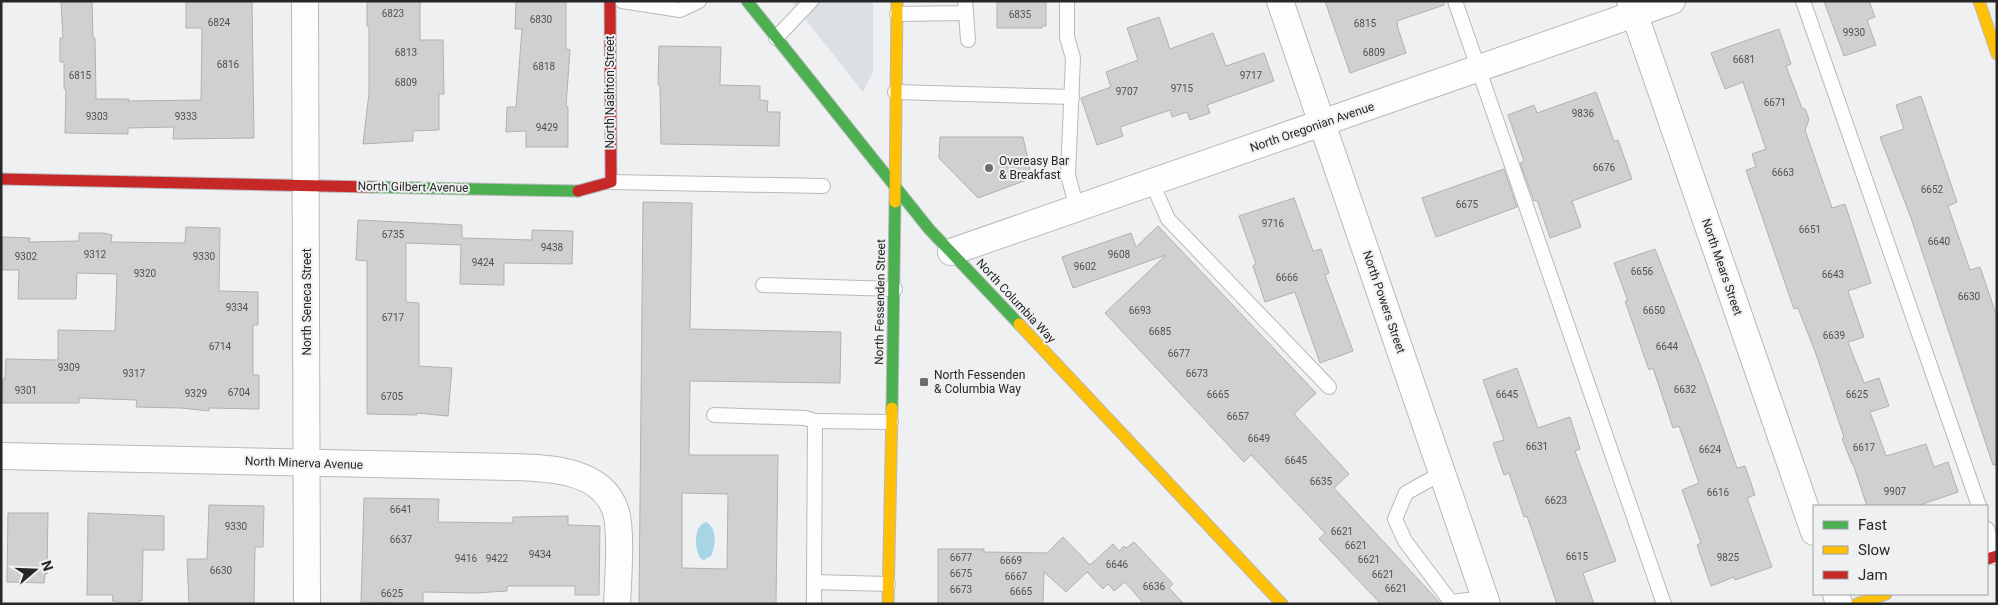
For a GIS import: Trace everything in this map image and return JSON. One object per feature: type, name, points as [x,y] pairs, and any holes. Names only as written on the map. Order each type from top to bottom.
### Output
[{"type":"street","name":"North Seneca Street","points":[[305,1],[307,604]]},
{"type":"street","name":"North Nashton Street","points":[[610,1],[611,182]]},
{"type":"street","name":"North Columbia Way","points":[[747,1],[895,186],[951,252],[1282,604]]},
{"type":"street","name":"North Powers Street","points":[[1280,1],[1486,601]]},
{"type":"street","name":"North Oregonian Avenue","points":[[951,252],[1478,69],[1632,8],[1672,1]]},
{"type":"street","points":[[1979,1],[1997,54]]},
{"type":"street","name":"North Fessenden Street","points":[[888,604],[895,289],[897,7]]},
{"type":"street","name":"North Mears Street","points":[[1632,8],[1813,529]]},
{"type":"street","name":"North Gilbert Avenue","points":[[1,179],[578,191],[611,182]]},
{"type":"street","name":"North Minerva Avenue","points":[[1,456],[548,468],[570,473],[602,488],[613,505],[618,526],[617,604]]},
{"type":"street","points":[[1857,604],[1883,595]]},
{"type":"lane","points":[[622,1],[680,10],[699,1]]},
{"type":"lane","points":[[776,38],[811,1]]},
{"type":"lane","points":[[1067,1],[1067,37],[1073,58],[1068,176],[1077,209]]},
{"type":"lane","points":[[1455,1],[1664,604]]},
{"type":"lane","points":[[1802,1],[1979,505]]},
{"type":"lane","points":[[897,7],[966,7],[968,40]]},
{"type":"lane","points":[[895,92],[1072,97]]},
{"type":"lane","name":"North Gilbert Avenue","points":[[611,182],[823,186]]},
{"type":"lane","points":[[1152,183],[1168,219],[1329,387]]},
{"type":"lane","points":[[763,286],[895,289]]},
{"type":"lane","points":[[714,416],[806,418],[815,421],[891,422]]},
{"type":"lane","points":[[814,604],[815,421]]},
{"type":"lane","points":[[1442,473],[1406,493],[1395,519],[1405,541],[1451,602],[1486,601]]},
{"type":"lane","points":[[1988,532],[1997,556]]},
{"type":"lane","points":[[814,582],[888,584]]},
{"type":"shaded area","points":[[791,1],[873,1],[873,72],[863,92]]},
{"type":"water","points":[[706,522],[710,524],[714,532],[715,542],[711,556],[704,560],[701,559],[697,550],[696,538],[699,528]]},
{"type":"building","points":[[61,1],[92,1],[96,99],[129,99],[128,101],[201,100],[202,28],[186,28],[186,1],[252,1],[254,138],[173,139],[174,127],[128,128],[128,134],[65,133],[66,89],[64,89],[64,62],[60,62],[60,38],[63,38]]},
{"type":"building","points":[[367,1],[420,1],[420,40],[443,40],[444,94],[439,94],[439,130],[413,131],[413,141],[363,144],[369,93]]},
{"type":"building","points":[[516,1],[566,1],[566,49],[570,50],[566,106],[568,107],[568,147],[526,147],[526,131],[506,132],[507,107],[516,107],[522,29],[515,29]]},
{"type":"building","points":[[997,1],[1046,1],[1046,26],[1042,26],[1042,28],[997,28]]},
{"type":"building","points":[[1325,1],[1444,1],[1444,5],[1397,21],[1406,53],[1350,73]]},
{"type":"building","points":[[1824,1],[1869,1],[1875,17],[1867,20],[1876,45],[1844,56]]},
{"type":"building","points":[[1159,17],[1170,49],[1213,33],[1226,66],[1264,53],[1274,81],[1207,105],[1210,113],[1190,120],[1187,112],[1172,117],[1170,110],[1120,127],[1123,136],[1097,145],[1081,98],[1111,87],[1106,72],[1138,60],[1127,28]]},
{"type":"building","points":[[1779,29],[1791,64],[1786,66],[1802,108],[1805,109],[1809,119],[1805,130],[1832,208],[1845,204],[1871,283],[1848,291],[1864,337],[1848,342],[1864,383],[1879,378],[1889,406],[1870,412],[1886,456],[1926,444],[1934,467],[1948,462],[1958,492],[1920,505],[1867,505],[1842,438],[1844,437],[1816,354],[1798,308],[1794,309],[1746,170],[1756,167],[1752,154],[1766,149],[1743,82],[1725,89],[1711,53]]},
{"type":"building","points":[[659,46],[721,47],[720,85],[760,86],[760,100],[768,101],[767,112],[780,112],[779,146],[661,144],[660,85],[658,85]]},
{"type":"building","points":[[1596,92],[1614,141],[1618,140],[1632,179],[1572,201],[1581,227],[1550,238],[1537,200],[1534,201],[1520,163],[1524,161],[1508,115],[1534,105],[1537,113]]},
{"type":"building","points":[[1921,96],[1957,202],[1948,206],[1970,270],[1980,267],[1997,317],[1997,464],[1993,465],[1911,218],[1880,137],[1904,129],[1896,105]]},
{"type":"building","name":"Overeasy Bar & Breakfast","points":[[940,137],[1023,137],[1032,178],[978,198],[939,158]]},
{"type":"building","points":[[1504,169],[1517,207],[1436,237],[1422,198]]},
{"type":"building","points":[[1294,198],[1313,251],[1321,249],[1329,273],[1325,275],[1353,351],[1320,363],[1295,292],[1265,302],[1253,266],[1256,264],[1239,216]]},
{"type":"building","points":[[643,202],[692,203],[690,329],[841,332],[840,383],[690,381],[689,455],[778,455],[776,604],[639,604]],"holes":[[[682,493],[728,494],[727,569],[682,568]]]},
{"type":"building","points":[[358,220],[462,225],[462,238],[532,240],[532,230],[573,231],[572,264],[504,263],[504,285],[460,284],[461,245],[406,243],[406,302],[419,303],[419,366],[452,368],[448,416],[417,413],[417,415],[367,414],[367,261],[356,260]]},
{"type":"building","points":[[1158,226],[1316,393],[1294,414],[1349,474],[1334,488],[1441,604],[1381,604],[1319,539],[1325,533],[1251,455],[1244,462],[1105,313],[1166,255],[1073,288],[1062,257],[1131,233],[1136,247]]},
{"type":"building","points":[[186,227],[220,228],[219,291],[258,292],[258,325],[253,325],[253,375],[259,375],[259,409],[209,408],[209,411],[136,407],[137,400],[79,398],[79,403],[2,403],[6,359],[58,360],[58,330],[115,331],[117,274],[77,273],[76,299],[18,299],[19,270],[2,270],[2,237],[30,238],[29,242],[79,241],[79,233],[103,233],[112,235],[111,242],[185,243]]},
{"type":"building","points":[[1655,249],[1703,372],[1737,468],[1745,466],[1755,495],[1747,498],[1772,567],[1735,580],[1734,577],[1711,586],[1697,545],[1701,543],[1682,490],[1699,483],[1679,426],[1673,428],[1653,368],[1649,370],[1614,263]]},
{"type":"building","points":[[1517,368],[1538,428],[1570,417],[1580,449],[1575,451],[1616,561],[1583,573],[1594,604],[1557,604],[1527,516],[1524,517],[1509,473],[1504,475],[1493,443],[1504,440],[1483,380]]},
{"type":"building","points":[[364,498],[439,499],[438,522],[513,523],[513,517],[568,516],[568,525],[600,526],[599,595],[575,595],[575,586],[507,586],[507,591],[475,593],[423,592],[423,604],[361,602]]},
{"type":"building","points":[[209,505],[264,506],[263,547],[255,547],[254,604],[189,604],[187,559],[207,559]]},
{"type":"building","points":[[8,513],[48,513],[47,574],[45,574],[44,583],[7,582]]},
{"type":"building","points":[[88,513],[164,516],[164,550],[143,550],[142,601],[139,600],[139,604],[117,604],[117,601],[112,601],[113,595],[87,595]]},
{"type":"building","points":[[1063,537],[1090,565],[1113,544],[1119,551],[1124,546],[1126,548],[1134,542],[1173,584],[1169,588],[1184,604],[1144,604],[1125,582],[1114,591],[1108,584],[1103,589],[1087,572],[1066,592],[1044,572],[1043,604],[938,604],[938,549],[984,549],[984,552],[1047,553]]},
{"type":"traffic: fast","points":[[747,1],[929,229],[1019,324]]},
{"type":"traffic: fast","points":[[370,187],[578,191]]},
{"type":"traffic: fast","points":[[892,408],[895,202]]},
{"type":"traffic: slow","points":[[895,202],[897,1]]},
{"type":"traffic: slow","points":[[1979,1],[1997,54]]},
{"type":"traffic: slow","points":[[1019,324],[1282,604]]},
{"type":"traffic: slow","points":[[888,604],[892,408]]},
{"type":"traffic: slow","points":[[1857,604],[1883,595]]},
{"type":"traffic: jam","points":[[578,191],[611,182],[610,1]]},
{"type":"traffic: jam","points":[[1,179],[370,187]]},
{"type":"traffic: jam","points":[[1988,559],[1997,556]]},
{"type":"place","name":"Overeasy Bar & Breakfast","points":[[989,168]]},
{"type":"place","name":"North Fessenden & Columbia Way","points":[[924,382]]}]
